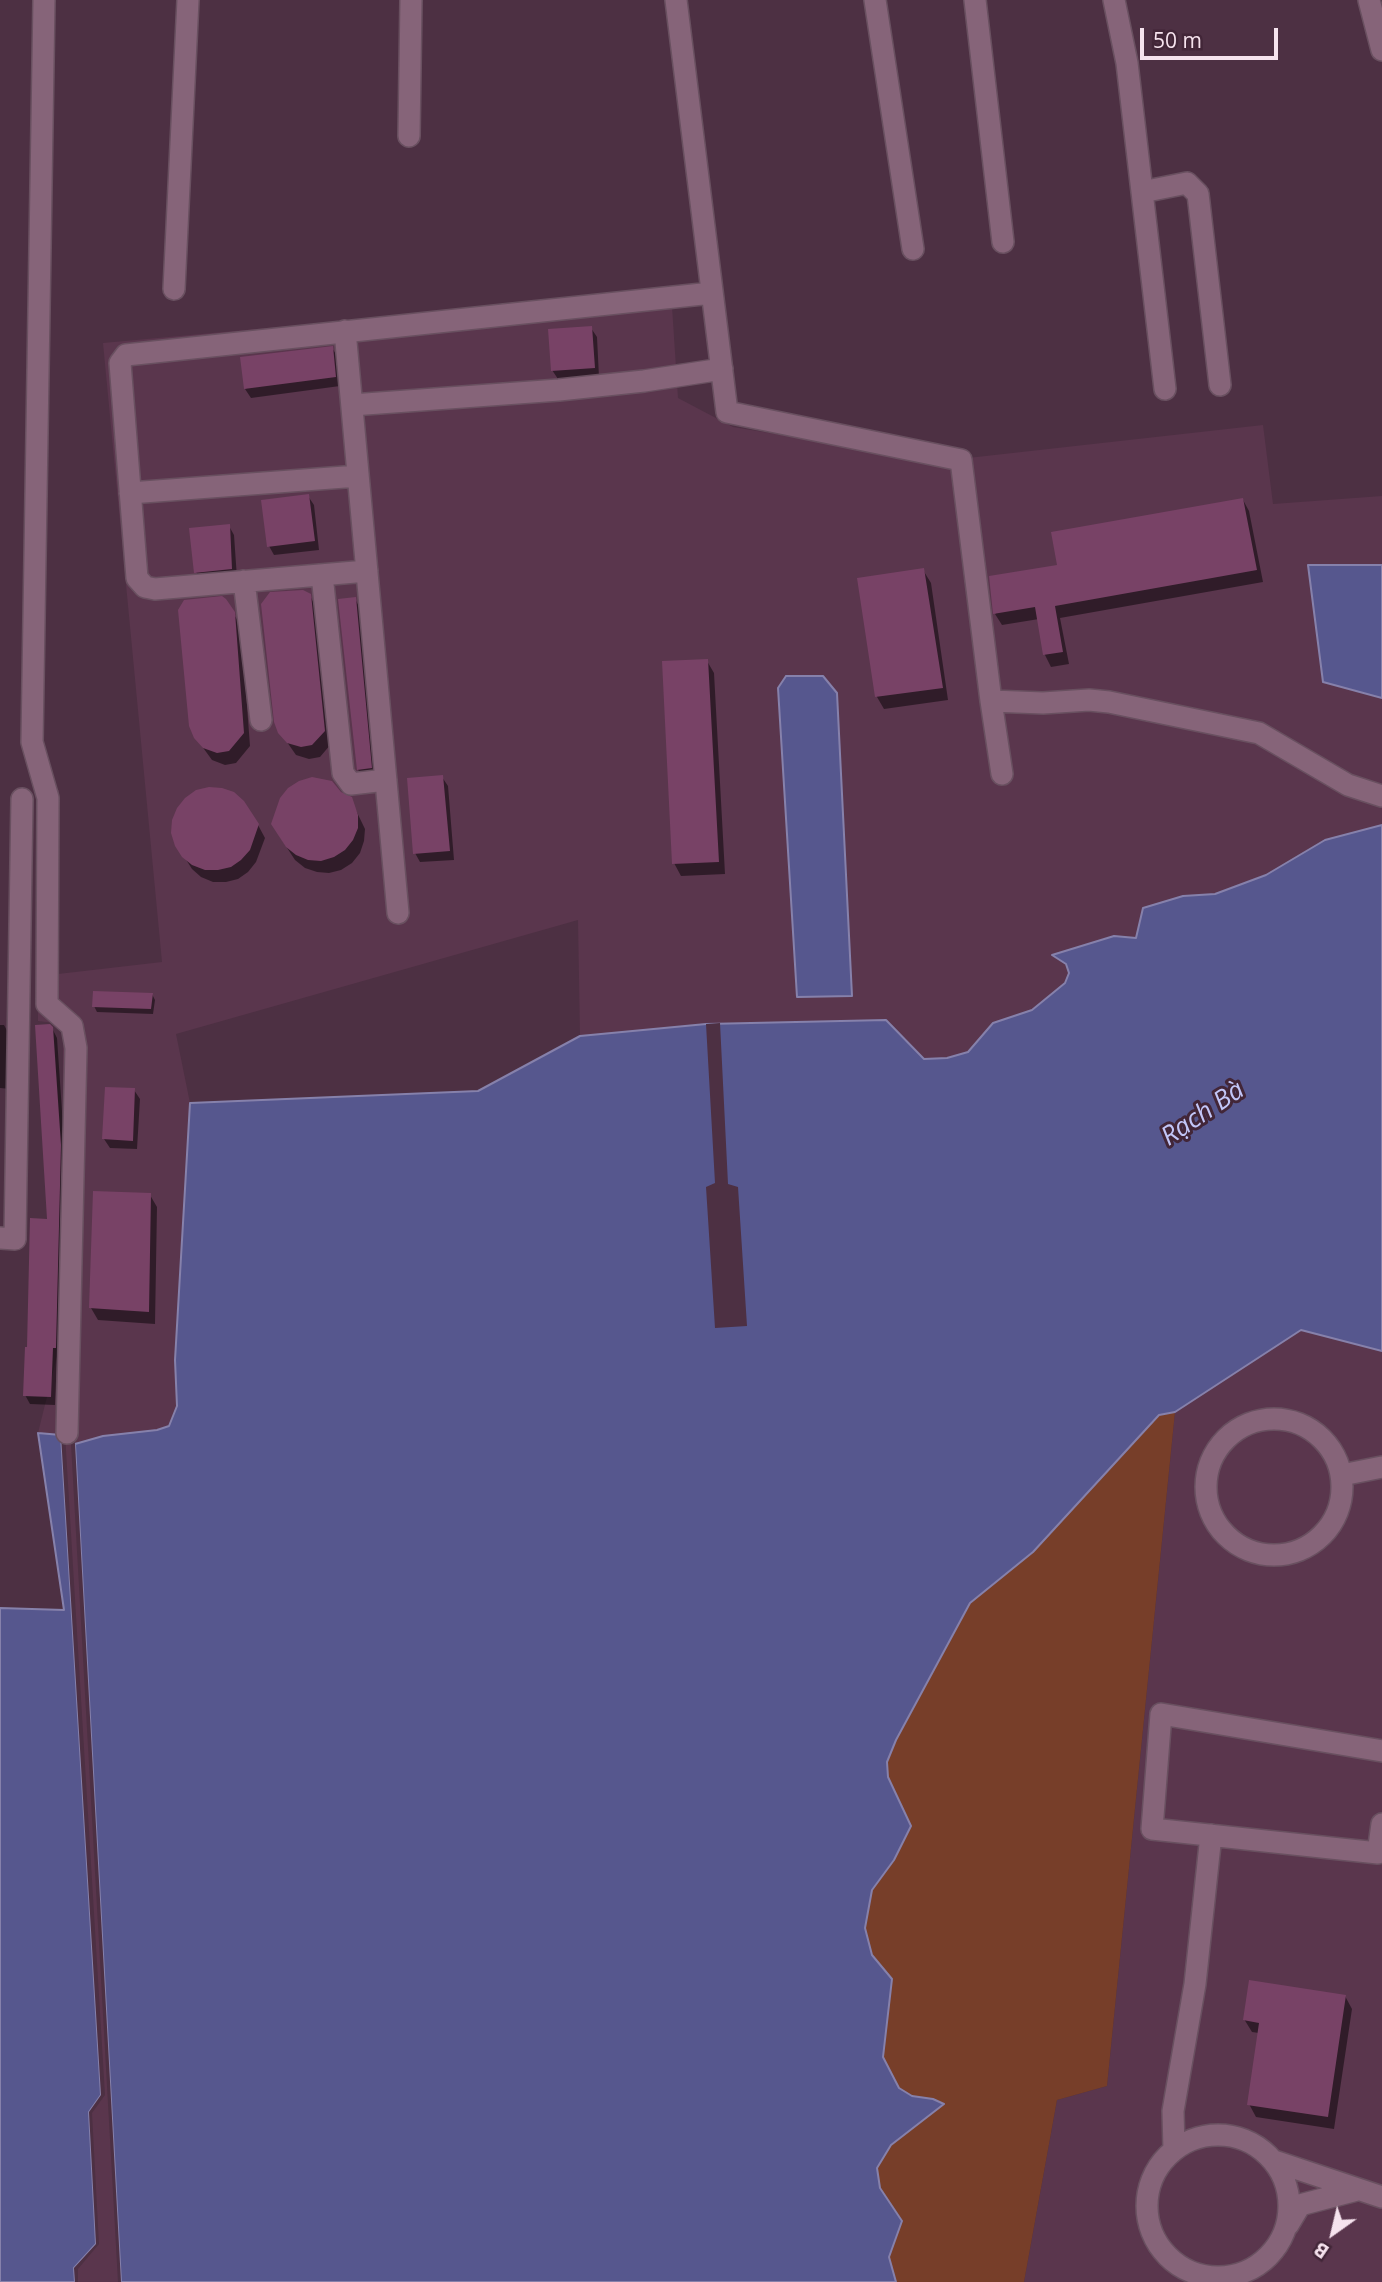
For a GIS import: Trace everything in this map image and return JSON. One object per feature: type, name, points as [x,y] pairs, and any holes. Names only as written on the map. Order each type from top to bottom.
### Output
[{"type":"street","points":[[44,0],[32,742],[48,798],[47,1004],[72,1026],[76,1048],[67,1433]]},
{"type":"street","points":[[174,289],[188,0]]},
{"type":"street","points":[[409,136],[411,0]]},
{"type":"street","points":[[676,0],[727,412],[961,460],[1002,774]]},
{"type":"street","points":[[875,0],[913,249]]},
{"type":"street","points":[[975,0],[1003,242]]},
{"type":"street","points":[[1114,0],[1127,63],[1165,389]]},
{"type":"street","points":[[1369,0],[1382,50]]},
{"type":"street","points":[[1142,192],[1187,183],[1198,194],[1220,385]]},
{"type":"street","points":[[367,571],[155,589],[145,587],[137,578],[130,493],[120,363],[126,355],[712,293]]},
{"type":"street","points":[[345,331],[398,913]]},
{"type":"street","points":[[352,405],[644,382],[722,369]]},
{"type":"street","points":[[130,493],[358,476]]},
{"type":"street","points":[[322,575],[343,773],[351,784],[386,780]]},
{"type":"street","points":[[244,581],[261,720]]},
{"type":"street","points":[[991,701],[1109,702],[1259,733],[1277,741],[1348,785],[1382,796]]},
{"type":"street","points":[[0,1238],[15,1239],[9,1081],[10,869],[22,799]]},
{"type":"street","points":[[1283,1419],[1310,1429],[1331,1449],[1342,1475],[1341,1504],[1328,1530],[1306,1548],[1279,1556],[1250,1551],[1226,1536],[1210,1512],[1205,1484],[1212,1456],[1223,1441],[1229,1434],[1255,1420],[1283,1419]]},
{"type":"street","points":[[1342,1475],[1382,1467]]},
{"type":"street","points":[[1382,1751],[1161,1714],[1152,1829],[1378,1853],[1382,1824]]},
{"type":"street","points":[[1174,2150],[1173,2111],[1195,1984],[1211,1835]]},
{"type":"street","points":[[1357,2190],[1300,2205],[1277,2247],[1262,2263],[1242,2273],[1221,2277],[1199,2275],[1178,2265],[1162,2250],[1151,2230],[1147,2209],[1150,2187],[1159,2166],[1174,2150],[1193,2139],[1215,2135],[1237,2138],[1257,2147],[1274,2161],[1382,2197]]},
{"type":"street","points":[[1274,2161],[1285,2182],[1290,2204],[1287,2227]]},
{"type":"shaded area","points":[[671,291],[678,398],[733,427],[941,461],[1263,425],[1273,504],[1382,496],[1382,565],[1308,565],[1323,682],[1382,698],[1382,825],[1325,840],[1272,872],[1215,894],[1183,896],[1136,938],[1114,936],[1053,955],[1066,964],[1069,973],[1065,983],[1032,1010],[993,1023],[968,1052],[947,1058],[924,1059],[886,1020],[705,1024],[580,1036],[578,920],[176,1034],[190,1103],[175,1360],[177,1406],[169,1425],[157,1430],[103,1436],[121,2282],[75,2282],[74,2268],[96,2244],[61,1435],[38,1433],[59,1348],[63,1220],[63,1024],[38,1021],[36,791],[59,790],[58,974],[162,962],[103,343]]},
{"type":"shaded area","points":[[1301,1330],[1382,1351],[1382,2282],[1024,2282],[1057,2100],[1107,2086],[1175,1412]]},
{"type":"shaded area","points":[[1175,1412],[1107,2086],[1057,2100],[1024,2282],[896,2282],[889,2257],[902,2221],[880,2188],[877,2168],[891,2145],[943,2104],[933,2099],[912,2096],[899,2088],[883,2057],[892,1979],[872,1955],[865,1928],[872,1890],[894,1860],[911,1826],[888,1777],[887,1762],[896,1740],[970,1603],[1033,1552],[1159,1415]]},
{"type":"water","points":[[1308,565],[1382,565],[1382,698],[1323,682]]},
{"type":"water","points":[[786,676],[823,676],[837,693],[852,996],[797,997],[778,688]]},
{"type":"water","name":"Rạch Bà","points":[[1382,825],[1382,1351],[1301,1330],[1175,1412],[1159,1415],[1033,1552],[970,1603],[896,1740],[887,1762],[888,1777],[911,1826],[894,1860],[872,1890],[865,1928],[872,1955],[892,1979],[883,2057],[899,2088],[912,2096],[933,2099],[944,2104],[891,2145],[877,2168],[880,2188],[902,2221],[889,2257],[896,2282],[121,2282],[75,1444],[103,1436],[157,1430],[169,1426],[177,1406],[175,1360],[190,1103],[478,1091],[580,1036],[706,1024],[886,1020],[924,1059],[947,1058],[968,1052],[993,1023],[1032,1010],[1065,983],[1069,973],[1066,964],[1052,955],[1114,936],[1136,938],[1143,908],[1183,896],[1215,894],[1266,875],[1325,840]]},
{"type":"water","points":[[38,1433],[61,1435],[101,2095],[89,2112],[96,2244],[74,2268],[75,2282],[0,2282],[0,1608],[64,1610]]},
{"type":"pier","points":[[720,1023],[728,1184],[738,1187],[747,1326],[715,1328],[706,1187],[715,1183],[706,1024]]},
{"type":"pier","points":[[65,1434],[105,2095],[92,2113],[99,2244],[78,2269],[78,2282],[75,2282],[74,2268],[96,2244],[89,2112],[101,2095],[61,1435]]},
{"type":"pier","points":[[74,1440],[121,2282],[118,2282],[71,1444]]},
{"type":"building","points":[[592,326],[595,368],[551,371],[548,329]]},
{"type":"building","points":[[333,346],[336,377],[244,389],[240,357]]},
{"type":"building","points":[[309,494],[315,541],[267,547],[261,500]]},
{"type":"building","points":[[1243,498],[1257,570],[1055,606],[1063,652],[1043,655],[1035,607],[993,614],[989,576],[1057,565],[1051,532]]},
{"type":"building","points":[[230,524],[232,569],[194,573],[189,528]]},
{"type":"building","points":[[924,568],[943,688],[875,697],[857,578]]},
{"type":"building","points":[[303,590],[311,594],[325,731],[312,745],[301,747],[287,743],[278,733],[274,722],[261,604],[270,592]]},
{"type":"building","points":[[222,596],[235,612],[244,733],[229,751],[217,753],[203,748],[194,738],[189,726],[178,610],[184,600]]},
{"type":"building","points":[[356,597],[372,768],[357,770],[338,599]]},
{"type":"building","points":[[708,659],[719,862],[672,864],[662,661]]},
{"type":"building","points":[[443,775],[450,851],[413,854],[407,778]]},
{"type":"building","points":[[312,777],[332,781],[341,792],[352,797],[358,815],[358,828],[345,850],[321,861],[296,855],[286,847],[271,824],[280,798],[288,788]]},
{"type":"building","points":[[209,787],[234,792],[244,801],[259,824],[250,850],[231,867],[218,870],[205,870],[192,865],[182,857],[171,833],[172,820],[185,798],[196,790]]},
{"type":"building","points":[[93,991],[153,993],[151,1009],[92,1007]]},
{"type":"building","points":[[50,1024],[53,1027],[61,1145],[56,1348],[53,1348],[51,1397],[23,1396],[30,1218],[47,1219],[35,1025]]},
{"type":"building","points":[[105,1087],[135,1088],[133,1141],[102,1139]]},
{"type":"building","points":[[93,1191],[151,1193],[149,1312],[89,1308]]},
{"type":"building","points":[[1249,1980],[1346,1995],[1328,2117],[1247,2105],[1259,2023],[1243,2020]]}]
